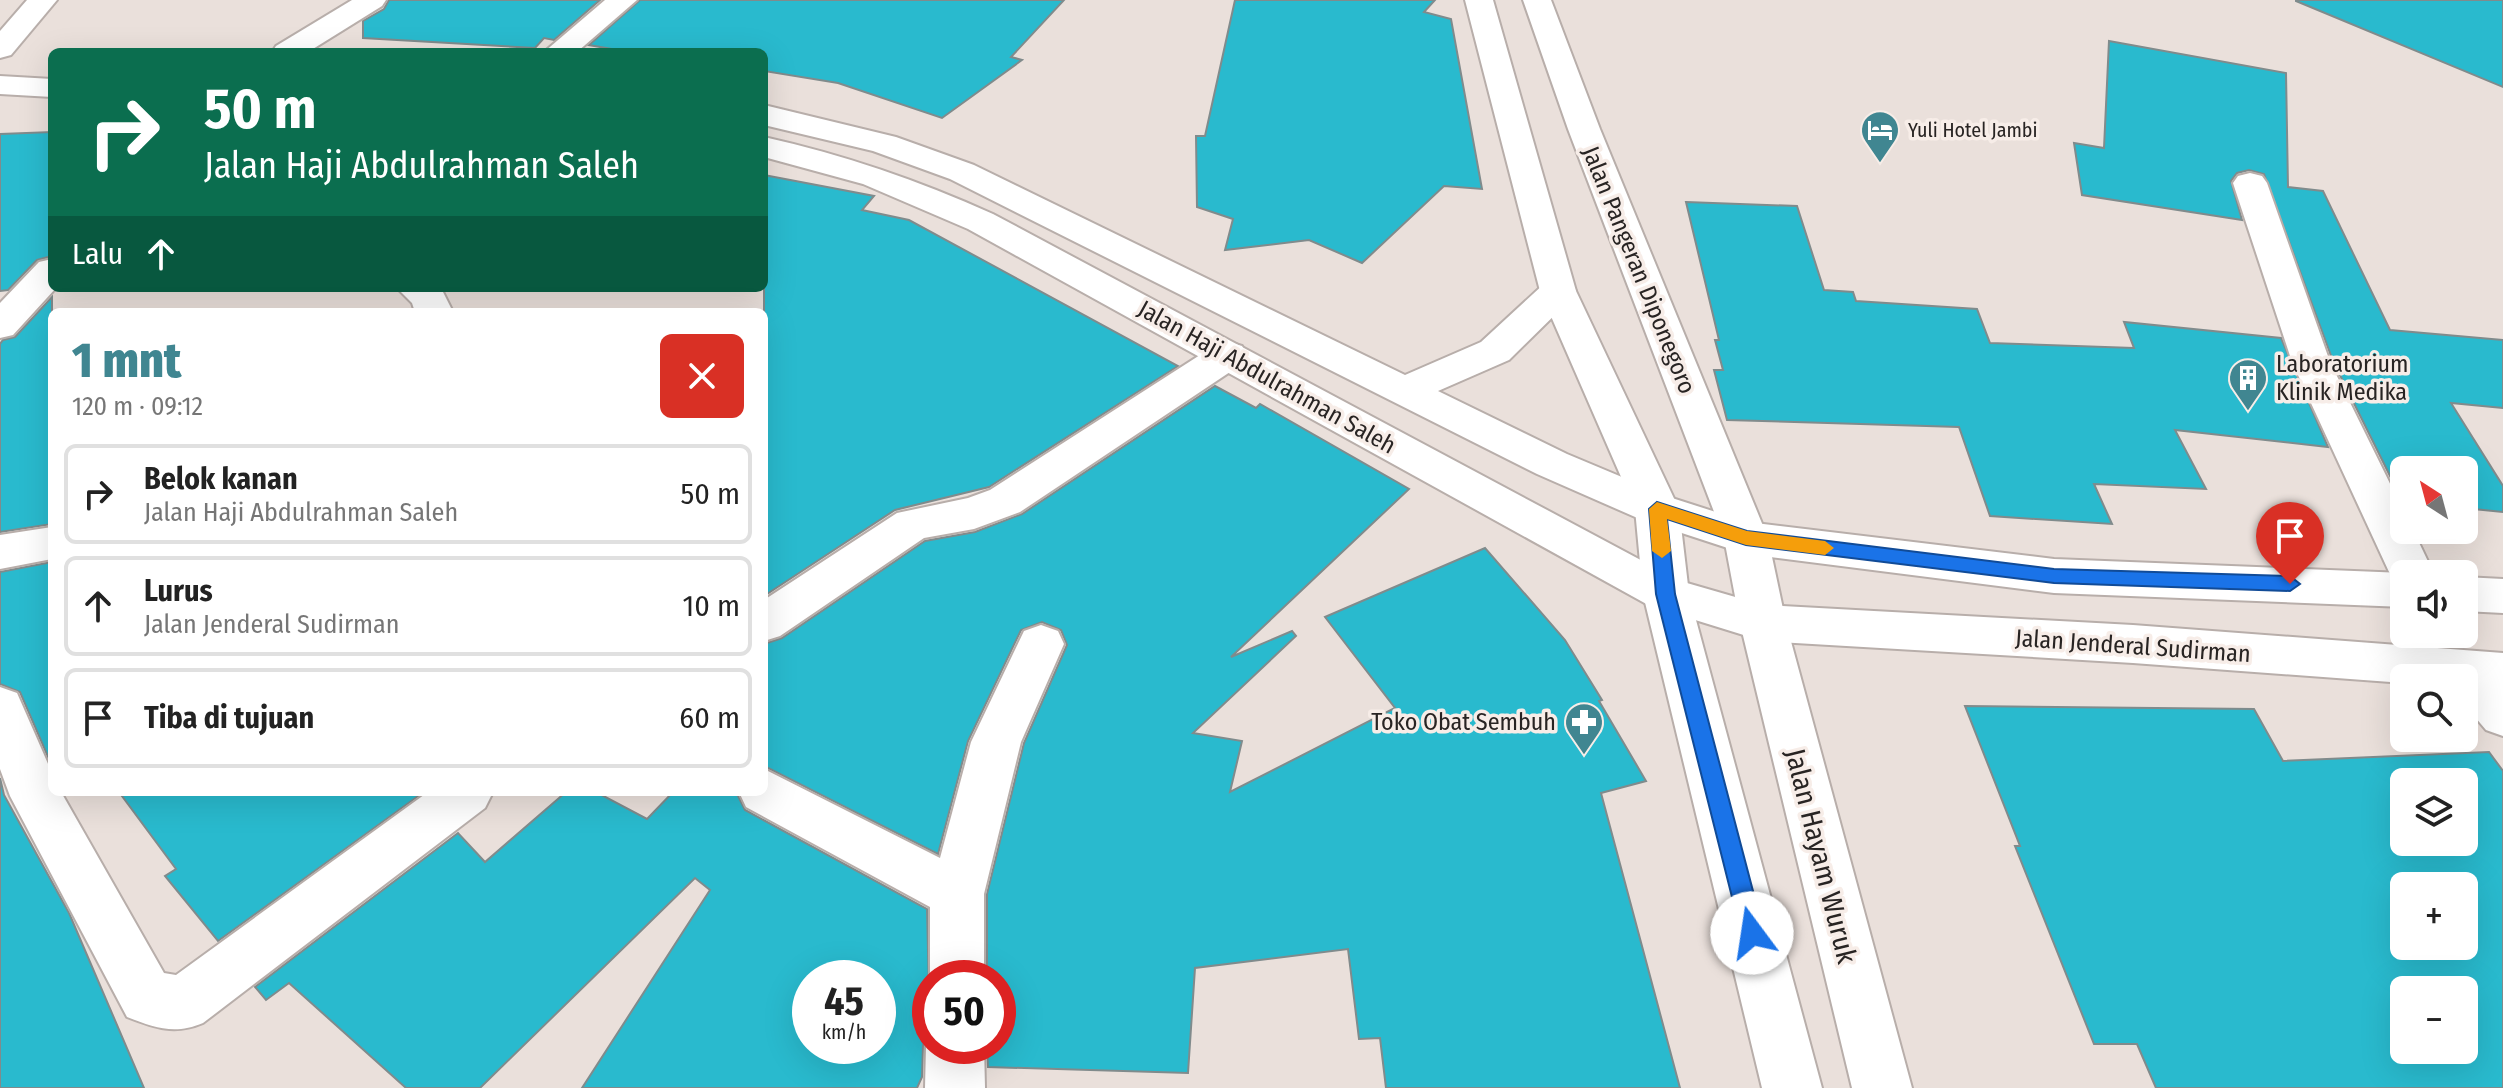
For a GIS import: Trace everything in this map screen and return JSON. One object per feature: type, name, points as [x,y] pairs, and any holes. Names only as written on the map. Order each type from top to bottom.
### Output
[{"type":"main road","points":[[0,49],[43,0]]},
{"type":"main road","points":[[294,48],[372,0]]},
{"type":"main road","points":[[564,48],[623,0]]},
{"type":"main road","points":[[1479,0],[1558,291],[1657,509],[1666,594],[1792,1088]]},
{"type":"main road","name":"Jalan Pangeran Diponegoro","points":[[1537,0],[1584,129],[1746,538],[1763,623]]},
{"type":"main road","points":[[0,62],[48,65]]},
{"type":"main road","points":[[0,85],[48,88]]},
{"type":"main road","name":"Jalan Haji Abdulrahman Saleh","points":[[768,116],[884,144],[962,172],[1552,464],[1657,509],[1746,538]]},
{"type":"main road","name":"Jalan Haji Abdulrahman Saleh","points":[[768,148],[860,171],[936,200],[1666,594],[1763,623]]},
{"type":"main road","points":[[2250,183],[2311,362],[2405,560]]},
{"type":"main road","points":[[0,326],[48,274]]},
{"type":"main road","points":[[1405,390],[1495,351],[1558,291]]},
{"type":"main road","points":[[421,292],[429,297],[433,308]]},
{"type":"main road","points":[[768,620],[912,524],[974,513],[1005,501],[1228,355]]},
{"type":"main road","points":[[1746,538],[2054,576],[2390,589]]},
{"type":"main road","points":[[0,552],[48,544]]},
{"type":"main road","points":[[2478,595],[2503,596]]},
{"type":"main road","name":"Jalan Jenderal Sudirman","points":[[1763,623],[2133,644],[2484,672]]},
{"type":"main road","name":"Jalan Hayam Wuruk","points":[[1763,623],[1882,1088]]},
{"type":"main road","points":[[956,960],[957,894],[996,742],[1041,644]]},
{"type":"main road","points":[[2484,672],[2503,716]]},
{"type":"main road","points":[[0,707],[36,796],[147,998],[183,1004],[462,796]]},
{"type":"main road","points":[[768,793],[957,894]]},
{"type":"main road","points":[[955,1064],[955,1088]]},
{"type":"building","points":[[389,0],[600,0],[554,40],[544,38],[535,48],[363,38],[363,21],[384,9]]},
{"type":"building","points":[[640,0],[1064,0],[1011,57],[1022,60],[942,118],[838,83],[768,72],[768,48],[606,48],[589,45]]},
{"type":"building","points":[[1235,0],[1435,0],[1424,12],[1451,19],[1482,189],[1444,186],[1362,263],[1309,240],[1225,250],[1233,219],[1197,207],[1196,136],[1205,136]]},
{"type":"building","points":[[2296,0],[2503,0],[2503,87],[2296,1]]},
{"type":"building","points":[[2109,41],[2286,73],[2288,187],[2323,191],[2390,330],[2503,340],[2503,408],[2451,403],[2503,486],[2503,512],[2478,509],[2478,456],[2390,456],[2390,476],[2333,361],[2264,174],[2249,170],[2237,173],[2231,181],[2242,220],[2082,195],[2074,143],[2104,148]]},
{"type":"building","points":[[48,132],[48,257],[37,260],[8,290],[0,291],[0,134]]},
{"type":"building","points":[[768,176],[874,196],[862,210],[909,220],[1178,366],[989,487],[895,510],[768,593],[768,308],[764,308],[764,292],[768,292]]},
{"type":"building","points":[[1686,202],[1797,206],[1824,290],[1853,292],[1856,301],[1977,309],[1990,343],[2134,348],[2124,322],[2281,338],[2328,447],[2175,430],[2206,489],[2094,484],[2112,524],[1990,516],[1959,427],[1727,420],[1714,370],[1723,370],[1715,340],[1719,340]]},
{"type":"building","points":[[52,297],[52,308],[48,308],[48,525],[0,532],[0,344],[15,337]]},
{"type":"building","points":[[1215,386],[1256,408],[1260,404],[1409,489],[1231,657],[1292,631],[1296,636],[1193,733],[1242,741],[1230,792],[1395,708],[1325,617],[1485,548],[1565,640],[1646,781],[1601,793],[1680,1088],[1386,1088],[1380,1038],[1359,1039],[1348,949],[1195,968],[1188,1073],[988,1067],[988,1064],[1016,1064],[1016,960],[987,960],[987,894],[1024,743],[1067,645],[1061,630],[1042,622],[1021,630],[968,741],[938,854],[768,768],[768,643],[782,638],[925,541],[975,532],[1022,514]]},
{"type":"building","points":[[48,563],[48,757],[20,692],[0,684],[0,572]]},
{"type":"building","points":[[1965,706],[2254,709],[2283,761],[2489,752],[2503,771],[2503,1088],[2156,1088],[2137,1044],[2094,1044],[2015,846],[2020,846]]},
{"type":"building","points":[[0,778],[4,795],[69,913],[144,1088],[0,1088]]},
{"type":"building","points":[[122,796],[418,796],[218,941],[165,876],[176,869]]},
{"type":"building","points":[[561,796],[604,796],[647,819],[669,796],[738,796],[745,810],[927,909],[928,960],[912,960],[912,1064],[922,1064],[922,1077],[917,1088],[582,1088],[710,890],[695,878],[480,1088],[406,1088],[289,983],[266,1000],[255,987],[458,833],[485,862]]},
{"type":"slow traffic","points":[[1662,551],[1657,509],[1746,538],[1825,548]]},
{"type":"place","name":"Yuli Hotel Jambi","points":[[1880,164]]},
{"type":"place","name":"Laboratorium Klinik Medika","points":[[2248,412]]},
{"type":"place","name":"Toko Obat Sembuh","points":[[1584,756]]},
{"type":"route","points":[[1752,933],[1666,594],[1657,509],[1746,538],[2054,576],[2290,584]]}]
